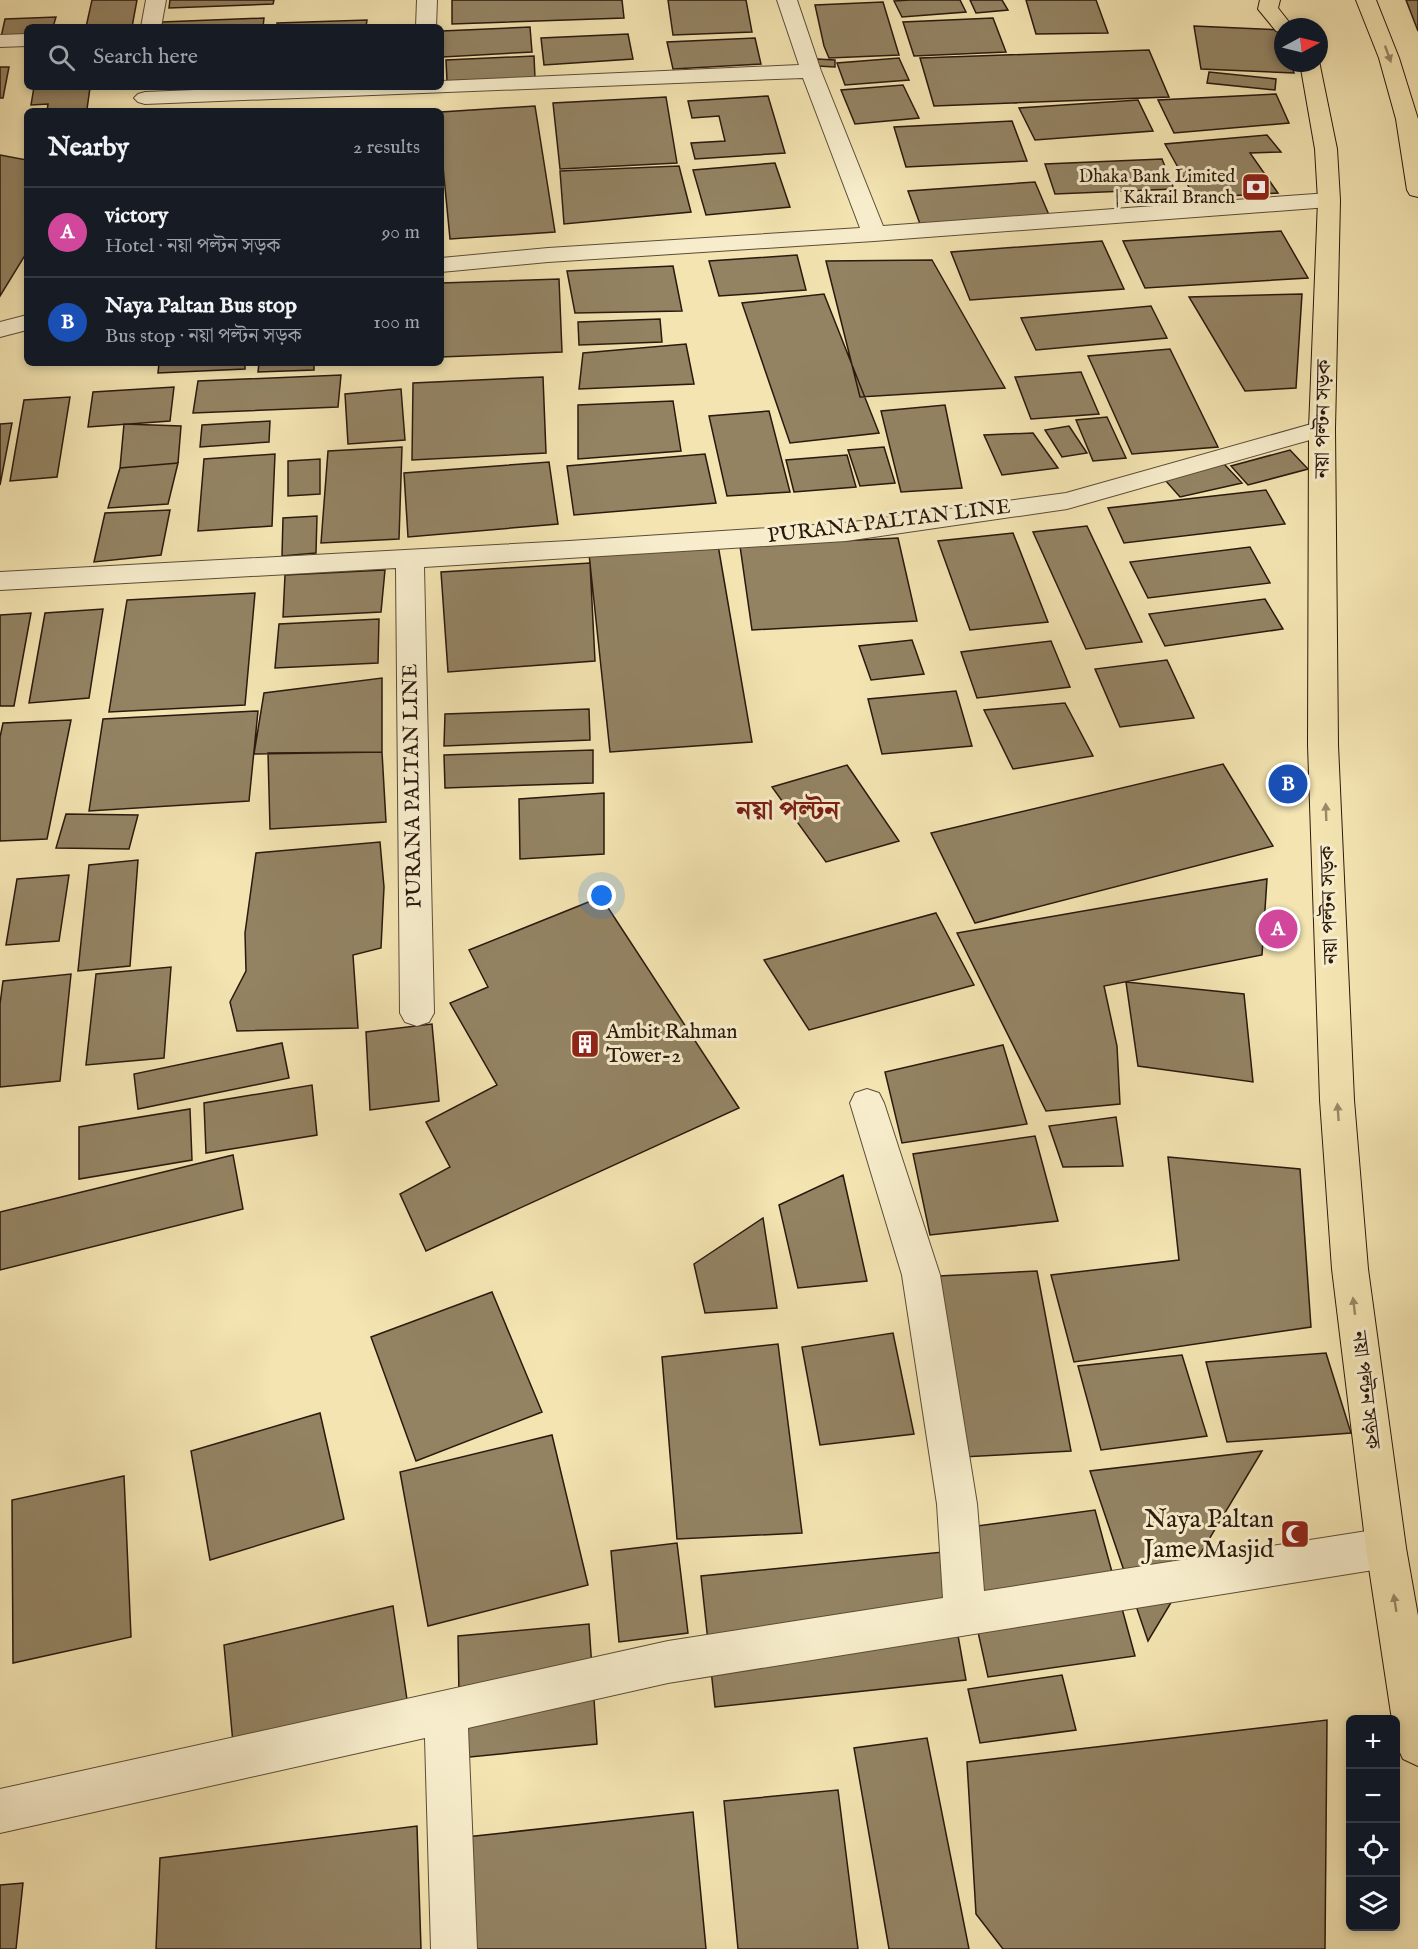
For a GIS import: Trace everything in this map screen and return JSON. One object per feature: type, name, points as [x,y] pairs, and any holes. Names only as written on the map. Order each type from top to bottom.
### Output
[{"type":"main road","points":[[1270,0],[1268,9],[1276,18]]},
{"type":"main road","points":[[1366,0],[1389,58],[1407,119],[1418,190]]},
{"type":"main road","name":"নয়া পল্টন সড়ক","points":[[1312,72],[1326,149],[1329,201],[1322,429],[1323,745],[1337,1100],[1350,1269],[1386,1548],[1418,1744]]},
{"type":"street","points":[[152,24],[156,0]]},
{"type":"street","points":[[426,24],[427,0]]},
{"type":"street","points":[[787,0],[811,71],[874,234]]},
{"type":"street","points":[[0,41],[24,40]]},
{"type":"street","points":[[444,87],[811,71]]},
{"type":"street","points":[[144,99],[355,90]]},
{"type":"street","points":[[425,90],[427,108]]},
{"type":"street","points":[[444,265],[548,255],[1329,201]]},
{"type":"street","points":[[0,330],[24,323]]},
{"type":"street","name":"PURANA PALTAN LINE","points":[[0,581],[846,532],[1066,501],[1322,429]]},
{"type":"street","name":"PURANA PALTAN LINE","points":[[410,559],[417,1013]]},
{"type":"street","points":[[867,1102],[921,1275],[957,1504],[965,1615]]},
{"type":"street","points":[[0,1811],[668,1662],[1386,1548]]},
{"type":"street","points":[[446,1711],[454,1949]]},
{"type":"building","points":[[92,0],[137,0],[133,24],[87,24]]},
{"type":"building","points":[[170,0],[274,0],[273,4],[169,8]]},
{"type":"building","points":[[452,0],[622,0],[624,18],[452,24]]},
{"type":"building","points":[[668,0],[746,0],[752,32],[673,35]]},
{"type":"building","points":[[960,0],[966,12],[902,17],[894,1]]},
{"type":"building","points":[[970,0],[1002,0],[1008,10],[976,13]]},
{"type":"building","points":[[1026,0],[1096,0],[1108,33],[1036,34]]},
{"type":"building","points":[[1406,0],[1418,0],[1418,31]]},
{"type":"building","points":[[883,2],[899,55],[829,58],[815,5]]},
{"type":"building","points":[[56,17],[54,24],[24,24],[24,41],[0,42],[5,19]]},
{"type":"building","points":[[264,18],[263,24],[162,24],[162,22]]},
{"type":"building","points":[[993,18],[1006,52],[914,56],[903,22]]},
{"type":"building","points":[[367,20],[366,24],[277,23]]},
{"type":"building","points":[[1194,26],[1274,30],[1274,72],[1294,73],[1201,69]]},
{"type":"building","points":[[530,27],[532,52],[444,57],[444,31]]},
{"type":"building","points":[[628,34],[633,59],[544,65],[541,38]]},
{"type":"building","points":[[755,38],[761,64],[673,69],[667,42]]},
{"type":"building","points":[[1149,50],[1169,97],[934,106],[920,58]]},
{"type":"building","points":[[534,56],[535,78],[447,81],[446,60]]},
{"type":"building","points":[[899,58],[909,80],[845,85],[837,63]]},
{"type":"building","points":[[817,59],[835,60],[835,67],[817,66]]},
{"type":"building","points":[[0,67],[9,67],[3,98],[0,98]]},
{"type":"building","points":[[1209,72],[1276,79],[1275,90],[1207,83]]},
{"type":"building","points":[[903,85],[919,118],[855,124],[841,90]]},
{"type":"building","points":[[34,90],[90,90],[87,108],[47,108],[48,104],[31,105]]},
{"type":"building","points":[[1276,94],[1289,123],[1174,133],[1158,100]]},
{"type":"building","points":[[768,96],[785,153],[695,159],[691,143],[725,141],[719,116],[692,118],[688,101]]},
{"type":"building","points":[[666,97],[677,163],[560,169],[553,103]]},
{"type":"building","points":[[1138,100],[1153,131],[1035,140],[1019,108]]},
{"type":"building","points":[[535,106],[555,232],[450,239],[444,177],[444,112]]},
{"type":"building","points":[[1012,121],[1027,161],[906,167],[894,127]]},
{"type":"building","points":[[1267,135],[1281,152],[1250,153],[1278,193],[1195,198],[1165,144]]},
{"type":"building","points":[[0,155],[24,159],[24,257],[0,296]]},
{"type":"building","points":[[1162,159],[1174,189],[1055,194],[1045,164]]},
{"type":"building","points":[[775,163],[790,207],[706,215],[693,170]]},
{"type":"building","points":[[679,166],[691,212],[564,224],[560,171]]},
{"type":"building","points":[[1035,182],[1049,215],[920,224],[908,191]]},
{"type":"building","points":[[1281,231],[1308,278],[1145,288],[1123,241]]},
{"type":"building","points":[[1102,241],[1124,289],[970,300],[951,252]]},
{"type":"building","points":[[797,255],[806,290],[719,296],[709,261]]},
{"type":"building","points":[[932,260],[1005,388],[860,397],[826,261]]},
{"type":"building","points":[[673,266],[682,311],[575,313],[567,271]]},
{"type":"building","points":[[559,279],[562,352],[444,357],[444,283]]},
{"type":"building","points":[[824,294],[879,433],[790,443],[742,303]]},
{"type":"building","points":[[1302,294],[1296,388],[1245,391],[1189,297]]},
{"type":"building","points":[[1151,306],[1167,338],[1036,350],[1021,318]]},
{"type":"building","points":[[660,319],[662,342],[579,345],[578,322]]},
{"type":"building","points":[[686,344],[694,384],[579,389],[583,353]]},
{"type":"building","points":[[1170,349],[1218,447],[1132,454],[1088,356]]},
{"type":"building","points":[[159,366],[245,366],[245,369],[158,373]]},
{"type":"building","points":[[259,366],[314,366],[314,370],[258,372]]},
{"type":"building","points":[[1081,372],[1099,414],[1031,419],[1015,377]]},
{"type":"building","points":[[341,375],[338,407],[193,413],[198,381]]},
{"type":"building","points":[[543,377],[546,453],[412,460],[413,383]]},
{"type":"building","points":[[174,387],[170,421],[88,427],[93,392]]},
{"type":"building","points":[[401,389],[405,440],[348,444],[345,394]]},
{"type":"building","points":[[70,397],[57,477],[10,481],[24,400]]},
{"type":"building","points":[[673,401],[681,451],[578,459],[578,405]]},
{"type":"building","points":[[945,405],[962,488],[901,492],[881,411]]},
{"type":"building","points":[[769,411],[790,492],[727,496],[709,416]]},
{"type":"building","points":[[1107,417],[1126,458],[1093,461],[1076,420]]},
{"type":"building","points":[[270,421],[269,442],[200,447],[202,425]]},
{"type":"building","points":[[12,423],[0,485],[0,424]]},
{"type":"building","points":[[124,424],[181,426],[178,463],[120,468]]},
{"type":"building","points":[[1069,426],[1087,453],[1062,457],[1045,430]]},
{"type":"building","points":[[1033,433],[1058,468],[1002,475],[984,435]]},
{"type":"building","points":[[402,447],[399,539],[321,543],[328,451]]},
{"type":"building","points":[[884,447],[895,483],[860,486],[848,450]]},
{"type":"building","points":[[1290,450],[1308,469],[1248,485],[1231,466]]},
{"type":"building","points":[[275,454],[272,526],[198,531],[204,459]]},
{"type":"building","points":[[705,454],[716,503],[574,515],[567,466]]},
{"type":"building","points":[[847,455],[856,487],[794,492],[786,460]]},
{"type":"building","points":[[320,459],[320,494],[288,496],[288,461]]},
{"type":"building","points":[[549,462],[558,524],[408,537],[404,473]]},
{"type":"building","points":[[178,463],[168,504],[108,508],[120,468]]},
{"type":"building","points":[[1224,464],[1242,483],[1180,497],[1165,480]]},
{"type":"building","points":[[1266,490],[1285,524],[1124,543],[1108,508]]},
{"type":"building","points":[[170,510],[161,555],[94,562],[105,513]]},
{"type":"building","points":[[317,516],[316,553],[282,556],[283,518]]},
{"type":"building","points":[[1087,526],[1142,642],[1086,649],[1033,532]]},
{"type":"building","points":[[1013,533],[1048,622],[970,630],[938,541]]},
{"type":"building","points":[[898,538],[917,621],[752,630],[740,546]]},
{"type":"building","points":[[718,545],[752,742],[610,752],[589,554]]},
{"type":"building","points":[[1250,547],[1270,583],[1148,598],[1130,562]]},
{"type":"building","points":[[590,563],[595,661],[448,672],[441,572]]},
{"type":"building","points":[[385,570],[381,612],[283,617],[285,575]]},
{"type":"building","points":[[255,593],[245,705],[109,712],[127,600]]},
{"type":"building","points":[[1265,599],[1283,629],[1165,646],[1149,614]]},
{"type":"building","points":[[103,609],[89,698],[29,703],[45,613]]},
{"type":"building","points":[[31,613],[14,706],[0,706],[0,615]]},
{"type":"building","points":[[379,619],[378,663],[275,668],[279,624]]},
{"type":"building","points":[[912,640],[924,674],[871,680],[859,646]]},
{"type":"building","points":[[1051,641],[1070,687],[977,698],[961,652]]},
{"type":"building","points":[[1167,660],[1194,718],[1120,727],[1095,669]]},
{"type":"building","points":[[382,678],[382,752],[254,754],[264,693]]},
{"type":"building","points":[[956,691],[972,746],[882,754],[868,699]]},
{"type":"building","points":[[1065,703],[1093,756],[1013,769],[984,710]]},
{"type":"building","points":[[589,709],[590,740],[444,746],[445,714]]},
{"type":"building","points":[[258,711],[249,801],[89,811],[103,719]]},
{"type":"building","points":[[71,720],[47,839],[0,841],[0,737],[3,723]]},
{"type":"building","points":[[593,750],[593,783],[445,788],[444,755]]},
{"type":"building","points":[[382,752],[386,822],[270,829],[268,753]]},
{"type":"building","points":[[1223,764],[1273,846],[975,923],[931,833]]},
{"type":"building","points":[[847,765],[899,841],[826,862],[772,787]]},
{"type":"building","points":[[604,793],[604,854],[520,859],[519,799]]},
{"type":"building","points":[[66,814],[138,815],[129,849],[56,848]]},
{"type":"building","points":[[380,842],[384,887],[381,948],[353,955],[358,1028],[237,1031],[230,1002],[246,971],[245,933],[256,853]]},
{"type":"building","points":[[138,860],[130,966],[78,971],[89,865]]},
{"type":"building","points":[[69,875],[59,941],[6,945],[17,879]]},
{"type":"building","points":[[1267,879],[1262,955],[1104,986],[1117,1046],[1120,1104],[1046,1111],[957,933]]},
{"type":"building","name":"Ambit Rahman Tower-2","points":[[601,897],[739,1108],[426,1251],[400,1194],[450,1167],[426,1122],[497,1085],[450,1003],[488,987],[469,950]]},
{"type":"building","points":[[936,913],[974,985],[809,1030],[764,960]]},
{"type":"building","points":[[171,967],[164,1058],[86,1065],[96,974]]},
{"type":"building","points":[[71,974],[60,1081],[0,1087],[0,1004],[3,981]]},
{"type":"building","points":[[1126,982],[1244,994],[1253,1082],[1138,1066]]},
{"type":"building","points":[[432,1024],[439,1101],[370,1110],[366,1032]]},
{"type":"building","points":[[282,1043],[289,1078],[138,1109],[134,1074]]},
{"type":"building","points":[[1003,1045],[1027,1124],[902,1143],[885,1072]]},
{"type":"building","points":[[312,1085],[317,1135],[206,1153],[204,1103]]},
{"type":"building","points":[[190,1109],[192,1160],[79,1179],[79,1127]]},
{"type":"building","points":[[1116,1117],[1123,1166],[1063,1167],[1049,1126]]},
{"type":"building","points":[[1035,1136],[1058,1221],[930,1235],[913,1154]]},
{"type":"building","points":[[233,1155],[243,1209],[0,1270],[0,1212]]},
{"type":"building","points":[[1168,1157],[1300,1169],[1311,1327],[1074,1362],[1051,1275],[1179,1260]]},
{"type":"building","points":[[843,1175],[867,1281],[798,1288],[779,1205]]},
{"type":"building","points":[[763,1218],[777,1308],[705,1313],[694,1264]]},
{"type":"building","points":[[1037,1271],[1071,1451],[944,1458],[919,1277]]},
{"type":"building","points":[[492,1292],[542,1412],[416,1461],[371,1337]]},
{"type":"building","points":[[893,1333],[914,1434],[820,1445],[802,1347]]},
{"type":"building","points":[[778,1344],[802,1533],[677,1539],[662,1357]]},
{"type":"building","points":[[1326,1353],[1351,1433],[1227,1442],[1206,1362]]},
{"type":"building","points":[[1182,1355],[1207,1436],[1101,1450],[1078,1366]]},
{"type":"building","points":[[320,1413],[344,1519],[210,1560],[191,1451]]},
{"type":"building","points":[[552,1435],[588,1585],[428,1626],[400,1472]]},
{"type":"building","points":[[1262,1451],[1148,1641],[1090,1471]]},
{"type":"building","points":[[124,1476],[131,1637],[13,1663],[12,1500]]},
{"type":"building","points":[[1095,1510],[1135,1656],[988,1677],[955,1529]]},
{"type":"building","points":[[677,1543],[688,1633],[619,1642],[611,1551]]},
{"type":"building","points":[[943,1552],[966,1680],[715,1707],[701,1576]]},
{"type":"building","points":[[393,1606],[412,1733],[236,1776],[224,1645]]},
{"type":"building","points":[[589,1624],[597,1744],[460,1758],[458,1636]]},
{"type":"building","points":[[1062,1675],[1076,1730],[980,1743],[968,1689]]},
{"type":"building","points":[[1327,1720],[1325,1949],[1003,1949],[976,1914],[967,1762]]},
{"type":"building","points":[[927,1738],[969,1949],[889,1949],[854,1748]]},
{"type":"building","points":[[838,1790],[858,1949],[738,1949],[724,1801]]},
{"type":"building","points":[[693,1812],[706,1949],[470,1949],[466,1837]]},
{"type":"building","points":[[417,1826],[421,1949],[156,1949],[160,1858]]},
{"type":"building","points":[[23,1883],[16,1949],[0,1949],[0,1885]]},
{"type":"place","name":"Dhaka Bank Limited | Kakrail Branch","points":[[1256,187]]},
{"type":"place","name":"Naya Paltan Bus stop","points":[[1288,784]]},
{"type":"place","name":"victory","points":[[1278,929]]},
{"type":"place","name":"Ambit Rahman Tower-2","points":[[585,1044]]},
{"type":"place","name":"Naya Paltan Jame Masjid","points":[[1295,1534]]},
{"type":"district","name":"নয়া পল্টন","points":[[788,812]]}]
